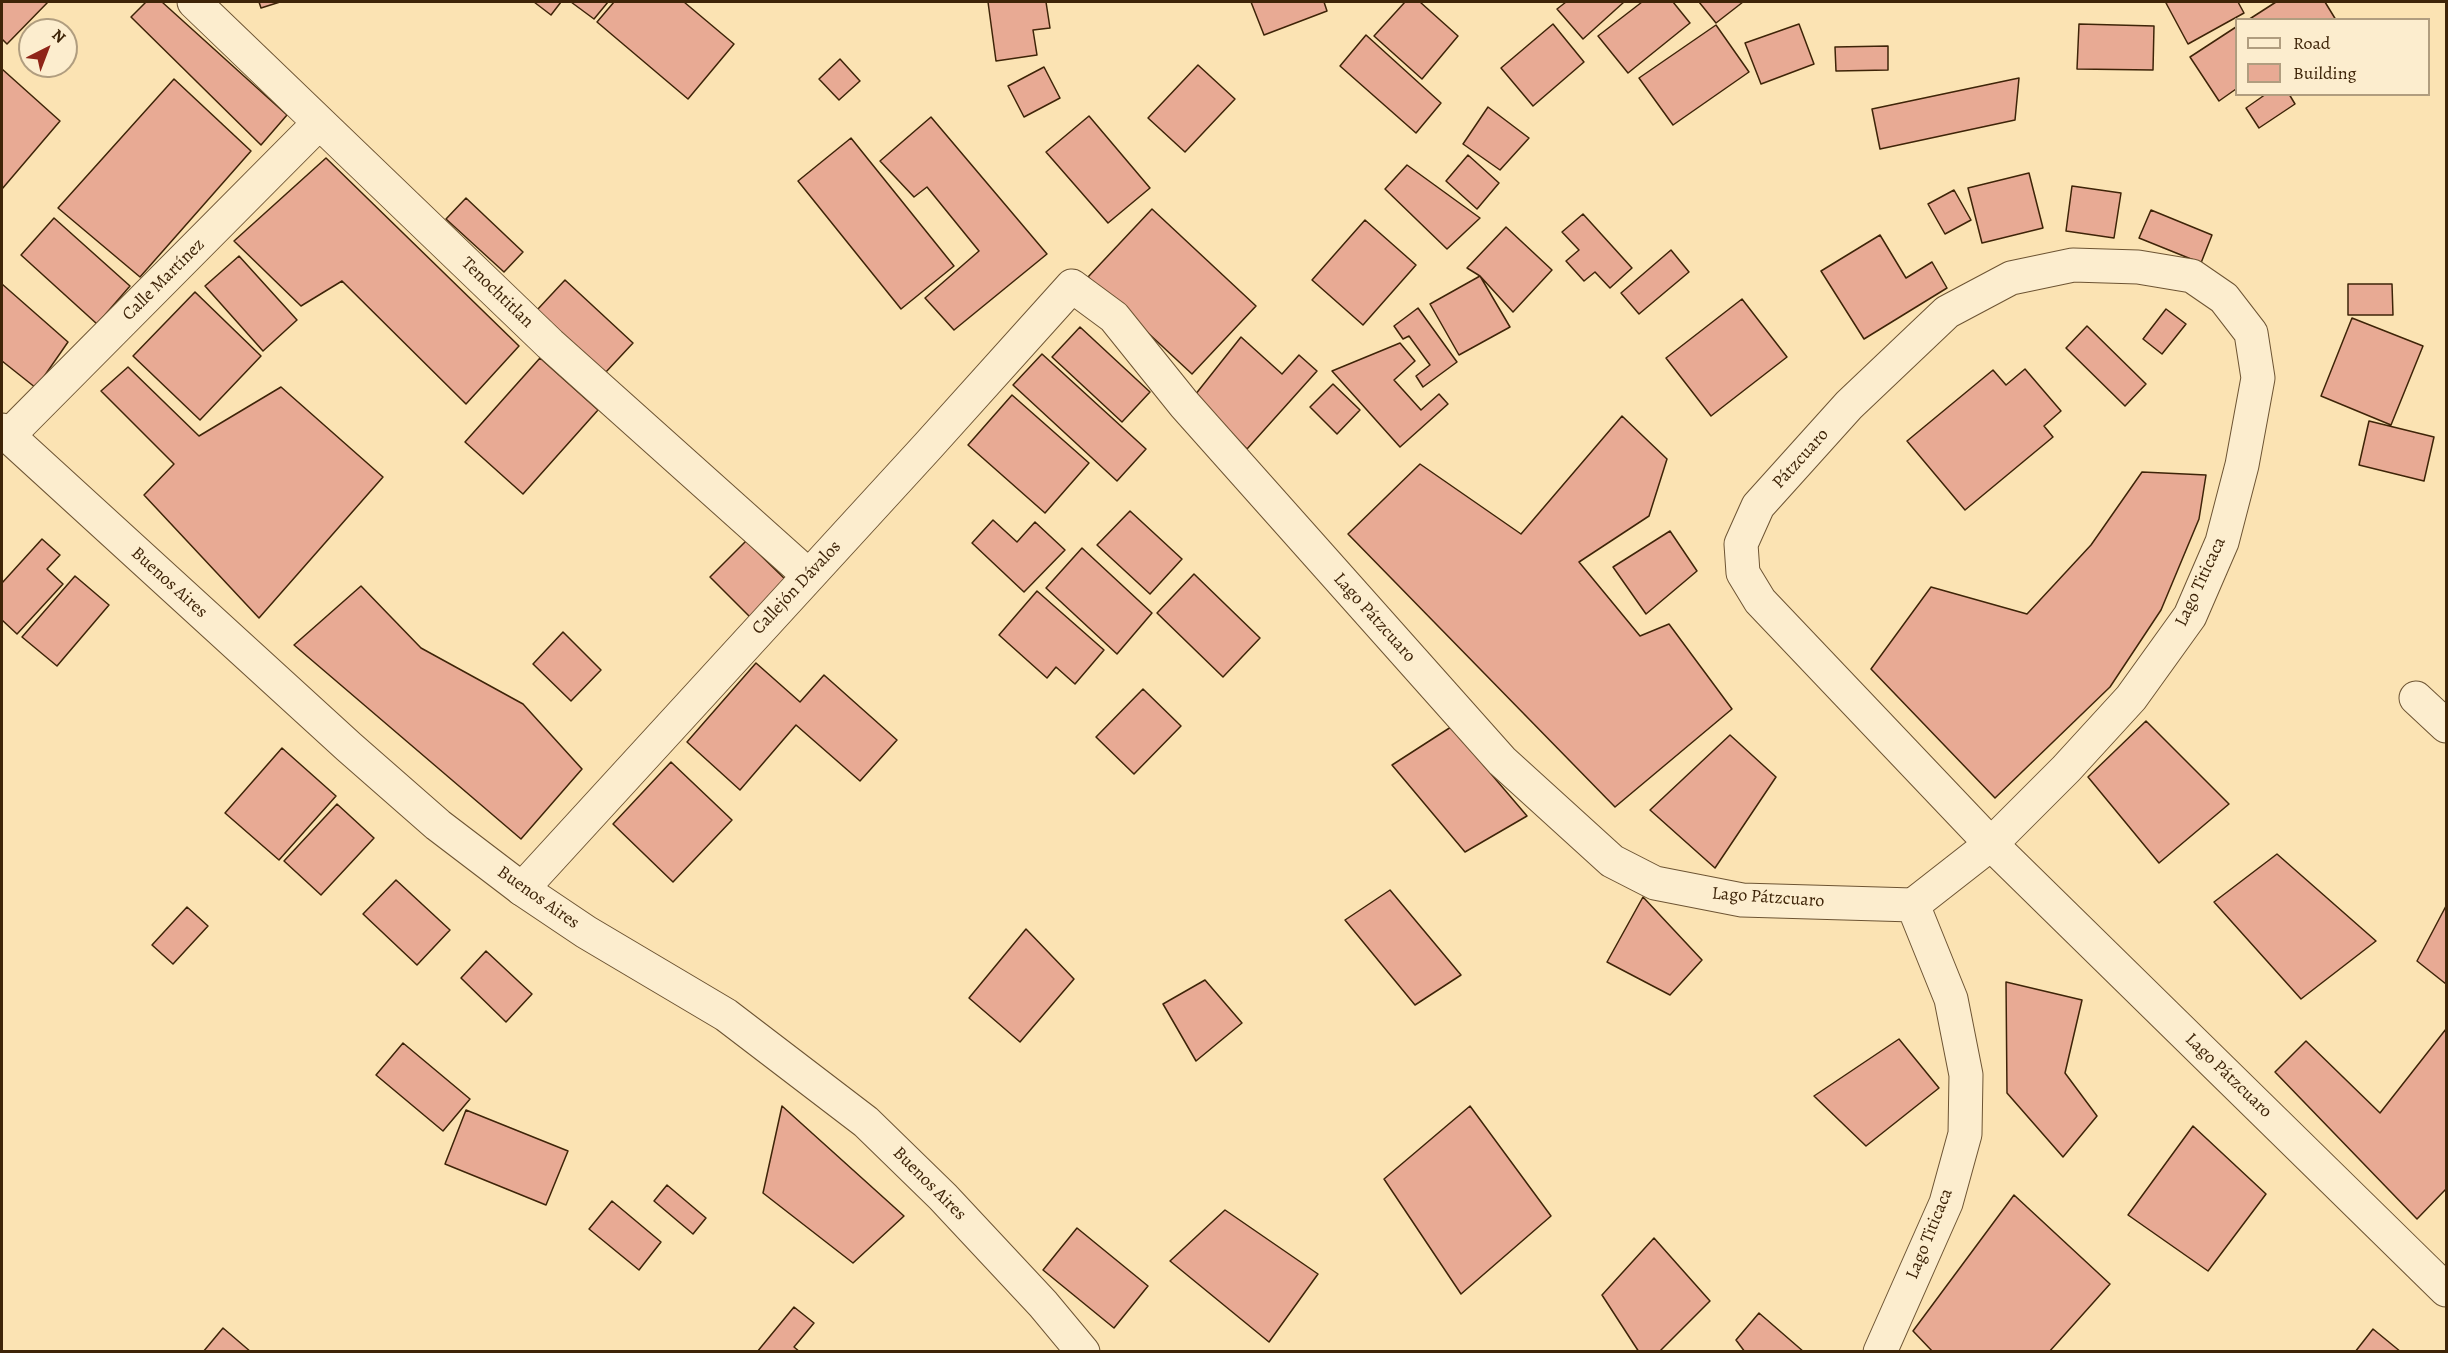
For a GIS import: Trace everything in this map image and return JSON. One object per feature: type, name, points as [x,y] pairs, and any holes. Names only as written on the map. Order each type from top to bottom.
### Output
[{"type":"street","name":"Tenochtitlan","points":[[194,2],[550,344],[808,575]]},
{"type":"street","name":"Calle Martínez","points":[[5,433],[319,123]]},
{"type":"street","name":"Pátzcuaro","points":[[1991,844],[1760,601],[1743,573],[1741,544],[1758,506],[1849,405],[1947,312],[2011,278],[2073,265],[2138,267],[2192,276],[2224,298]]},
{"type":"street","name":"Callejón Dávalos","points":[[522,889],[1072,286]]},
{"type":"street","name":"Lago Pátzcuaro","points":[[1072,286],[1114,317],[1184,404],[1502,761],[1612,861],[1655,883],[1742,900],[1913,905]]},
{"type":"street","name":"Lago Titicaca","points":[[1991,844],[2066,770],[2159,662],[2190,616],[2222,542],[2242,465],[2258,378],[2251,333],[2224,298]]},
{"type":"street","name":"Buenos Aires","points":[[5,433],[349,747],[438,825],[522,889],[586,932],[726,1015],[866,1122],[943,1197],[1043,1304],[1083,1352]]},
{"type":"street","points":[[2416,698],[2446,726]]},
{"type":"street","name":"Lago Pátzcuaro","points":[[1991,844],[2446,1290]]},
{"type":"street","points":[[1913,905],[1991,844]]},
{"type":"street","name":"Lago Titicaca","points":[[1880,1352],[1946,1203],[1965,1134],[1966,1075],[1951,999],[1913,905]]},
{"type":"building","points":[[2,2],[48,2],[32,18],[18,18],[18,33],[7,44],[2,39]]},
{"type":"building","points":[[146,2],[162,2],[287,115],[261,145],[131,17]]},
{"type":"building","points":[[259,2],[280,2],[261,8]]},
{"type":"building","points":[[534,2],[561,2],[551,15]]},
{"type":"building","points":[[571,2],[608,2],[594,19]]},
{"type":"building","points":[[614,2],[684,2],[734,44],[688,99],[597,22]]},
{"type":"building","points":[[988,2],[1046,2],[1050,28],[1033,30],[1037,55],[996,61]]},
{"type":"building","points":[[1251,2],[1324,2],[1327,11],[1264,35]]},
{"type":"building","points":[[1405,2],[1420,2],[1458,36],[1422,79],[1374,36]]},
{"type":"building","points":[[1566,2],[1624,2],[1583,39],[1557,9]]},
{"type":"building","points":[[1642,2],[1673,2],[1690,23],[1628,73],[1598,36]]},
{"type":"building","points":[[1699,2],[1743,2],[1716,23]]},
{"type":"building","points":[[2238,2],[2244,13],[2188,44],[2166,3]]},
{"type":"building","points":[[2276,2],[2325,2],[2335,18],[2251,18]]},
{"type":"building","points":[[1553,24],[1584,62],[1533,106],[1501,68]]},
{"type":"building","points":[[1799,24],[1814,64],[1761,84],[1745,43]]},
{"type":"building","points":[[2079,24],[2154,26],[2153,70],[2077,69]]},
{"type":"building","points":[[1716,25],[1749,72],[1673,125],[1639,78]]},
{"type":"building","points":[[2235,28],[2235,90],[2219,101],[2190,57]]},
{"type":"building","points":[[1366,35],[1441,103],[1416,133],[1340,66]]},
{"type":"building","points":[[1888,46],[1888,70],[1836,71],[1835,47]]},
{"type":"building","points":[[840,59],[860,81],[839,100],[819,79]]},
{"type":"building","points":[[1198,65],[1235,99],[1185,152],[1148,118]]},
{"type":"building","points":[[1044,67],[1060,98],[1024,117],[1008,86]]},
{"type":"building","points":[[2,69],[60,121],[2,189]]},
{"type":"building","points":[[2019,78],[2015,120],[1880,149],[1872,109]]},
{"type":"building","points":[[174,79],[251,151],[140,277],[58,208]]},
{"type":"building","points":[[2263,96],[2290,96],[2295,104],[2259,128],[2246,108]]},
{"type":"building","points":[[1488,107],[1529,138],[1500,170],[1463,144]]},
{"type":"building","points":[[1089,116],[1150,188],[1108,223],[1046,152]]},
{"type":"building","points":[[931,117],[1047,254],[954,330],[925,298],[979,251],[927,187],[914,197],[880,161]]},
{"type":"building","points":[[851,138],[954,266],[901,309],[798,181]]},
{"type":"building","points":[[1468,155],[1499,183],[1477,209],[1446,181]]},
{"type":"building","points":[[326,158],[519,346],[466,404],[342,281],[301,306],[234,241]]},
{"type":"building","points":[[1407,165],[1480,218],[1447,249],[1385,189]]},
{"type":"building","points":[[2029,173],[2043,228],[1982,243],[1968,188]]},
{"type":"building","points":[[2072,186],[2121,193],[2114,238],[2066,231]]},
{"type":"building","points":[[1954,190],[1971,220],[1945,234],[1928,204]]},
{"type":"building","points":[[466,198],[523,252],[504,272],[446,219]]},
{"type":"building","points":[[1152,209],[1256,306],[1192,374],[1088,277]]},
{"type":"building","points":[[2151,210],[2212,235],[2201,263],[2139,238]]},
{"type":"building","points":[[1583,214],[1632,268],[1610,288],[1595,272],[1584,281],[1566,261],[1579,250],[1562,232]]},
{"type":"building","points":[[54,218],[130,286],[97,324],[21,255]]},
{"type":"building","points":[[1365,220],[1416,265],[1363,325],[1312,280]]},
{"type":"building","points":[[1506,227],[1552,270],[1513,312],[1480,276],[1467,268]]},
{"type":"building","points":[[1880,235],[1906,278],[1932,262],[1947,288],[1864,339],[1821,271]]},
{"type":"building","points":[[1671,250],[1689,272],[1639,314],[1621,293]]},
{"type":"building","points":[[239,256],[297,320],[263,351],[205,286]]},
{"type":"building","points":[[1480,276],[1510,327],[1459,355],[1430,304]]},
{"type":"building","points":[[565,280],[633,343],[605,373],[537,310]]},
{"type":"building","points":[[2,284],[68,342],[36,388],[2,361]]},
{"type":"building","points":[[2348,284],[2392,284],[2393,315],[2348,315]]},
{"type":"building","points":[[195,292],[261,356],[200,420],[133,356]]},
{"type":"building","points":[[1742,299],[1787,357],[1711,416],[1666,358]]},
{"type":"building","points":[[1418,308],[1457,362],[1423,387],[1416,376],[1430,365],[1409,336],[1403,339],[1394,326]]},
{"type":"building","points":[[2166,309],[2186,324],[2162,354],[2143,339]]},
{"type":"building","points":[[2352,318],[2423,346],[2391,425],[2321,396]]},
{"type":"building","points":[[2087,326],[2146,384],[2125,406],[2066,348]]},
{"type":"building","points":[[1080,327],[1150,392],[1122,422],[1052,357]]},
{"type":"building","points":[[1241,337],[1282,374],[1299,355],[1317,371],[1247,449],[1195,395]]},
{"type":"building","points":[[1400,343],[1415,361],[1394,380],[1421,410],[1439,394],[1448,404],[1400,447],[1332,371]]},
{"type":"building","points":[[1042,354],[1146,449],[1117,481],[1013,385]]},
{"type":"building","points":[[540,358],[598,410],[523,494],[465,442]]},
{"type":"building","points":[[128,367],[199,436],[281,387],[383,477],[259,618],[144,495],[174,464],[101,391]]},
{"type":"building","points":[[2025,369],[2061,411],[2044,426],[2053,437],[1965,510],[1907,441],[1993,370],[2006,385]]},
{"type":"building","points":[[1333,384],[1360,410],[1337,434],[1310,407]]},
{"type":"building","points":[[1012,395],[1089,463],[1045,513],[968,445]]},
{"type":"building","points":[[1622,416],[1667,459],[1649,516],[1579,562],[1640,636],[1669,624],[1732,709],[1615,807],[1348,534],[1420,464],[1521,534]]},
{"type":"building","points":[[2369,421],[2434,437],[2424,481],[2359,465]]},
{"type":"building","points":[[2142,472],[2206,475],[2199,519],[2161,610],[2110,687],[1995,798],[1871,669],[1931,587],[2027,614],[2091,545]]},
{"type":"building","points":[[1130,511],[1182,559],[1150,594],[1097,545]]},
{"type":"building","points":[[993,520],[1017,542],[1035,522],[1065,550],[1024,592],[972,543]]},
{"type":"building","points":[[1670,531],[1697,571],[1646,614],[1613,567]]},
{"type":"building","points":[[42,539],[60,555],[47,569],[63,584],[17,634],[2,620],[2,583]]},
{"type":"building","points":[[746,541],[790,584],[754,621],[710,577]]},
{"type":"building","points":[[1082,548],[1152,613],[1117,654],[1046,588]]},
{"type":"building","points":[[1194,574],[1260,638],[1223,677],[1157,613]]},
{"type":"building","points":[[75,576],[109,605],[57,666],[22,637]]},
{"type":"building","points":[[361,586],[421,648],[523,704],[582,769],[521,839],[294,645]]},
{"type":"building","points":[[1037,591],[1104,650],[1075,684],[1056,667],[1047,678],[999,635]]},
{"type":"building","points":[[563,632],[601,670],[571,701],[533,664]]},
{"type":"building","points":[[756,663],[800,702],[824,675],[897,740],[860,781],[796,725],[740,790],[687,742]]},
{"type":"building","points":[[1143,689],[1181,726],[1134,774],[1096,737]]},
{"type":"building","points":[[2146,721],[2229,804],[2159,863],[2088,777]]},
{"type":"building","points":[[1451,727],[1527,816],[1465,852],[1392,765]]},
{"type":"building","points":[[1730,735],[1776,777],[1715,868],[1650,810]]},
{"type":"building","points":[[282,748],[336,796],[279,860],[225,813]]},
{"type":"building","points":[[671,762],[732,820],[673,882],[613,824]]},
{"type":"building","points":[[337,804],[374,838],[321,895],[284,861]]},
{"type":"building","points":[[2277,854],[2376,941],[2301,999],[2214,902]]},
{"type":"building","points":[[396,880],[450,930],[417,965],[363,914]]},
{"type":"building","points":[[1390,890],[1461,975],[1415,1005],[1345,920]]},
{"type":"building","points":[[1643,897],[1702,960],[1670,995],[1607,962]]},
{"type":"building","points":[[2446,906],[2446,984],[2417,961]]},
{"type":"building","points":[[187,907],[208,926],[173,964],[152,945]]},
{"type":"building","points":[[1026,929],[1074,979],[1020,1042],[969,998]]},
{"type":"building","points":[[486,951],[532,994],[506,1022],[461,978]]},
{"type":"building","points":[[1205,980],[1242,1023],[1196,1061],[1163,1004]]},
{"type":"building","points":[[2006,982],[2082,1000],[2065,1073],[2097,1116],[2063,1157],[2007,1093]]},
{"type":"building","points":[[2446,1029],[2446,1189],[2417,1219],[2275,1072],[2306,1041],[2380,1113]]},
{"type":"building","points":[[1899,1039],[1939,1088],[1866,1146],[1814,1096]]},
{"type":"building","points":[[403,1043],[470,1099],[443,1131],[376,1075]]},
{"type":"building","points":[[782,1106],[904,1216],[853,1263],[763,1193]]},
{"type":"building","points":[[1470,1106],[1551,1216],[1461,1294],[1384,1179]]},
{"type":"building","points":[[466,1110],[568,1151],[546,1205],[445,1164]]},
{"type":"building","points":[[2193,1126],[2266,1194],[2208,1271],[2128,1215]]},
{"type":"building","points":[[667,1185],[706,1218],[693,1234],[654,1201]]},
{"type":"building","points":[[2014,1195],[2110,1284],[2049,1352],[1933,1352],[1913,1331]]},
{"type":"building","points":[[612,1201],[661,1242],[639,1270],[589,1229]]},
{"type":"building","points":[[1225,1210],[1318,1274],[1269,1342],[1170,1261]]},
{"type":"building","points":[[1077,1228],[1148,1286],[1114,1328],[1043,1270]]},
{"type":"building","points":[[1654,1238],[1710,1301],[1659,1352],[1639,1352],[1602,1295]]},
{"type":"building","points":[[794,1307],[814,1323],[794,1347],[800,1352],[757,1352]]},
{"type":"building","points":[[1759,1313],[1804,1352],[1745,1352],[1736,1340]]},
{"type":"building","points":[[223,1328],[251,1352],[203,1352]]},
{"type":"building","points":[[2373,1329],[2401,1352],[2355,1352]]}]
